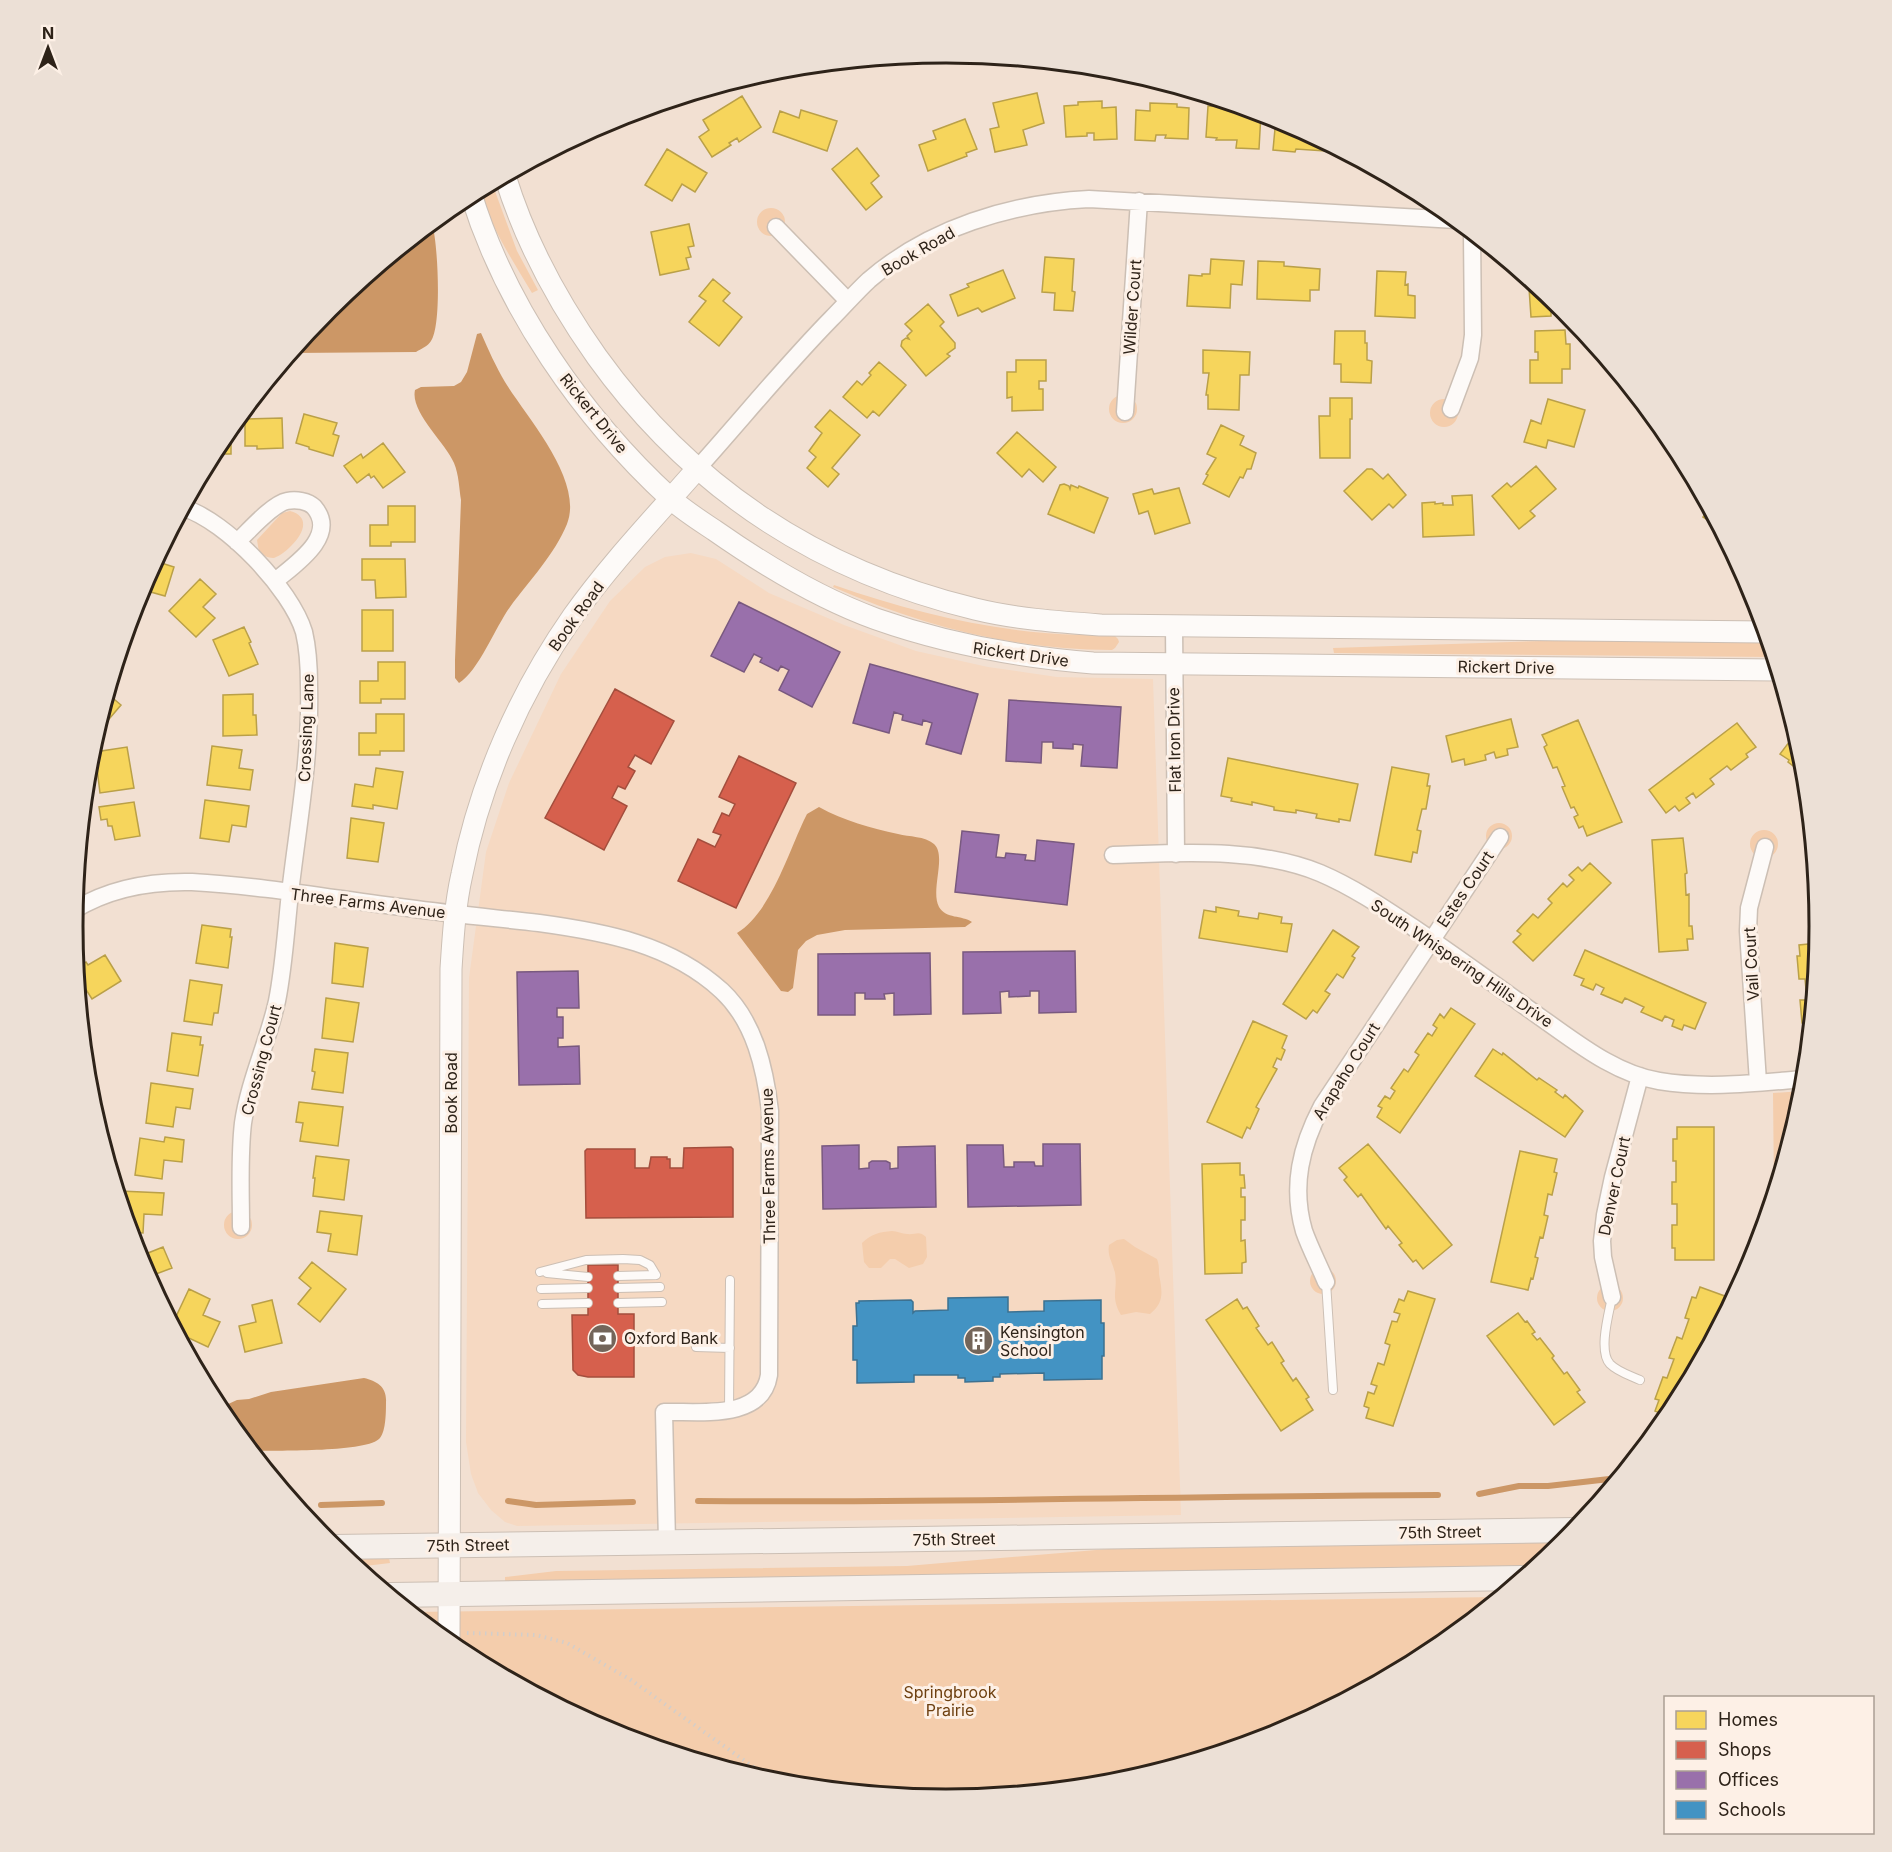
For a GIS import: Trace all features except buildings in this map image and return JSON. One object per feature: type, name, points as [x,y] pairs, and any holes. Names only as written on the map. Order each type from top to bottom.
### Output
[{"type":"main road","name":"75th Street","points":[[347,1547],[1562,1530]]},
{"type":"main road","points":[[401,1595],[1511,1578]]},
{"type":"street","points":[[508,183],[537,259],[573,324],[614,380],[652,425],[697,470],[751,510],[813,548],[873,576],[927,596],[976,609],[1049,621],[1101,625],[1757,632]]},
{"type":"street","name":"Book Road","points":[[449,1631],[451,980],[455,913],[471,832],[513,718],[574,615],[600,581],[671,499],[815,335],[848,301],[870,279],[920,246],[958,227],[1035,204],[1089,199],[1440,219]]},
{"type":"street","name":"Wilder Court","points":[[1125,412],[1139,201]]},
{"type":"street","name":"Rickert Drive","points":[[474,204],[480,224],[508,286],[550,357],[589,411],[632,459],[671,499],[735,545],[776,571],[814,591],[874,618],[978,649],[1093,663],[1770,670]]},
{"type":"street","points":[[776,227],[848,301]]},
{"type":"street","points":[[1451,409],[1470,358],[1473,335],[1472,242]]},
{"type":"street","points":[[237,543],[277,506],[286,501],[305,501],[313,507],[321,524],[317,542],[275,581]]},
{"type":"street","name":"Crossing Lane","points":[[190,510],[218,526],[275,581],[291,604],[304,632],[309,676],[309,729],[290,893]]},
{"type":"street","name":"Flat Iron Drive","points":[[1174,626],[1176,854]]},
{"type":"street","name":"Estes Court","points":[[1431,940],[1500,837]]},
{"type":"street","name":"Vail Court","points":[[1758,1082],[1748,931],[1749,908],[1765,847]]},
{"type":"street","name":"South Whispering Hills Drive","points":[[1113,855],[1176,854],[1251,857],[1294,865],[1320,873],[1384,908],[1582,1046],[1603,1059],[1640,1076],[1659,1081],[1705,1085],[1795,1080]]},
{"type":"street","name":"Three Farms Avenue","points":[[84,901],[121,889],[168,881],[212,883],[594,931],[650,947],[679,959],[724,993],[740,1013],[762,1061],[770,1111],[769,1375],[762,1395],[751,1404],[729,1410],[664,1412],[667,1542]]},
{"type":"street","name":"Crossing Court","points":[[241,1227],[243,1124],[277,999],[290,893]]},
{"type":"street","name":"Arapaho Court","points":[[1326,1282],[1304,1231],[1299,1202],[1298,1176],[1308,1132],[1322,1106],[1431,940]]},
{"type":"street","name":"Denver Court","points":[[1611,1297],[1603,1257],[1605,1215],[1640,1076]]},
{"type":"lane","points":[[588,1277],[540,1272],[586,1260],[623,1259],[640,1260],[650,1265],[656,1275],[618,1276]]},
{"type":"lane","points":[[729,1410],[730,1280]]},
{"type":"lane","points":[[1326,1282],[1333,1390]]},
{"type":"lane","points":[[618,1288],[660,1287]]},
{"type":"lane","points":[[541,1289],[588,1288]]},
{"type":"lane","points":[[1611,1297],[1604,1346],[1607,1362],[1619,1371],[1640,1380]]},
{"type":"lane","points":[[618,1303],[662,1302]]},
{"type":"lane","points":[[542,1304],[588,1303]]},
{"type":"lane","points":[[696,1347],[730,1348]]},
{"type":"path","points":[[481,1634],[536,1635],[567,1643],[631,1680],[753,1766]]},
{"type":"shaded area","points":[[434,232],[437,265],[437,319],[431,341],[416,352],[301,353],[377,277]]},
{"type":"shaded area","points":[[481,333],[505,382],[539,431],[561,469],[568,488],[570,507],[567,524],[556,546],[510,607],[473,669],[459,683],[455,678],[455,660],[461,500],[459,481],[450,455],[418,408],[415,390],[421,387],[454,386],[461,382],[467,372],[477,334]]},
{"type":"shaded area","points":[[691,553],[716,559],[769,593],[844,625],[916,651],[988,667],[1057,677],[1153,679],[1181,1515],[517,1526],[505,1522],[491,1510],[478,1493],[471,1474],[466,1442],[469,978],[486,852],[509,783],[561,674],[610,601],[645,567],[665,557]]},
{"type":"shaded area","points":[[819,807],[858,824],[922,838],[934,844],[938,849],[939,857],[936,892],[939,907],[950,915],[972,922],[965,927],[845,930],[817,935],[806,941],[798,950],[793,988],[788,992],[781,991],[737,933],[759,912],[777,882],[807,814]]},
{"type":"shaded area","points":[[364,1378],[373,1381],[383,1389],[386,1397],[383,1431],[380,1438],[372,1443],[358,1446],[320,1450],[261,1451],[228,1404],[271,1392]]},
{"type":"green space","points":[[495,191],[517,251],[538,290],[532,293],[482,199]]},
{"type":"green space","points":[[771,208],[781,212],[785,222],[781,232],[771,236],[761,232],[757,222],[761,212]]},
{"type":"green space","points":[[1123,395],[1133,399],[1137,409],[1133,419],[1123,423],[1113,419],[1109,409],[1113,399]]},
{"type":"green space","points":[[1444,399],[1454,403],[1458,413],[1454,423],[1444,427],[1434,423],[1430,413],[1434,403]]},
{"type":"green space","points":[[290,511],[299,516],[303,522],[302,529],[292,545],[273,558],[259,552],[257,540],[282,513]]},
{"type":"green space","points":[[834,585],[886,602],[965,622],[1045,633],[1114,635],[1119,642],[1112,650],[1076,649],[1040,646],[969,633],[900,613],[833,587]]},
{"type":"green space","points":[[1541,641],[1760,642],[1765,657],[1334,653],[1333,648]]},
{"type":"green space","points":[[1499,823],[1508,827],[1512,836],[1508,845],[1499,849],[1490,845],[1486,836],[1490,827]]},
{"type":"green space","points":[[1764,830],[1774,834],[1778,844],[1774,854],[1764,858],[1754,854],[1750,844],[1754,834]]},
{"type":"green space","points":[[1792,1092],[1774,1169],[1773,1093]]},
{"type":"green space","points":[[238,1211],[248,1215],[252,1225],[248,1235],[238,1239],[228,1235],[224,1225],[228,1215]]},
{"type":"green space","points":[[892,1231],[905,1234],[919,1233],[926,1237],[927,1257],[923,1264],[909,1268],[895,1259],[890,1259],[881,1268],[869,1268],[864,1262],[862,1243],[876,1234]]},
{"type":"green space","points":[[1124,1239],[1158,1261],[1161,1296],[1155,1310],[1150,1314],[1136,1312],[1121,1315],[1118,1308],[1115,1298],[1116,1279],[1109,1256],[1109,1245]]},
{"type":"green space","points":[[1323,1268],[1332,1272],[1336,1281],[1332,1290],[1323,1294],[1314,1290],[1310,1281],[1314,1272]]},
{"type":"green space","points":[[1610,1285],[1619,1289],[1623,1298],[1619,1307],[1610,1311],[1601,1307],[1597,1298],[1601,1289]]},
{"type":"green space","points":[[1550,1541],[1523,1567],[505,1582],[505,1577],[556,1571],[907,1566],[1108,1549]]},
{"type":"green space","points":[[389,1558],[390,1563],[367,1566],[360,1559]]},
{"type":"green space","name":"Springbrook Prairie","points":[[1488,1597],[1425,1644],[1328,1700],[1223,1743],[1169,1760],[1059,1782],[946,1789],[833,1782],[723,1760],[669,1743],[564,1700],[467,1644],[422,1612]]},
{"type":"waterway","points":[[1479,1494],[1519,1486],[1548,1486],[1608,1479]]},
{"type":"waterway","points":[[698,1501],[1438,1495]]},
{"type":"waterway","points":[[508,1501],[536,1505],[633,1502]]},
{"type":"waterway","points":[[321,1505],[382,1503]]},
{"type":"place","name":"Oxford Bank","points":[[603,1338]]},
{"type":"place","name":"Kensington School","points":[[979,1341]]}]
